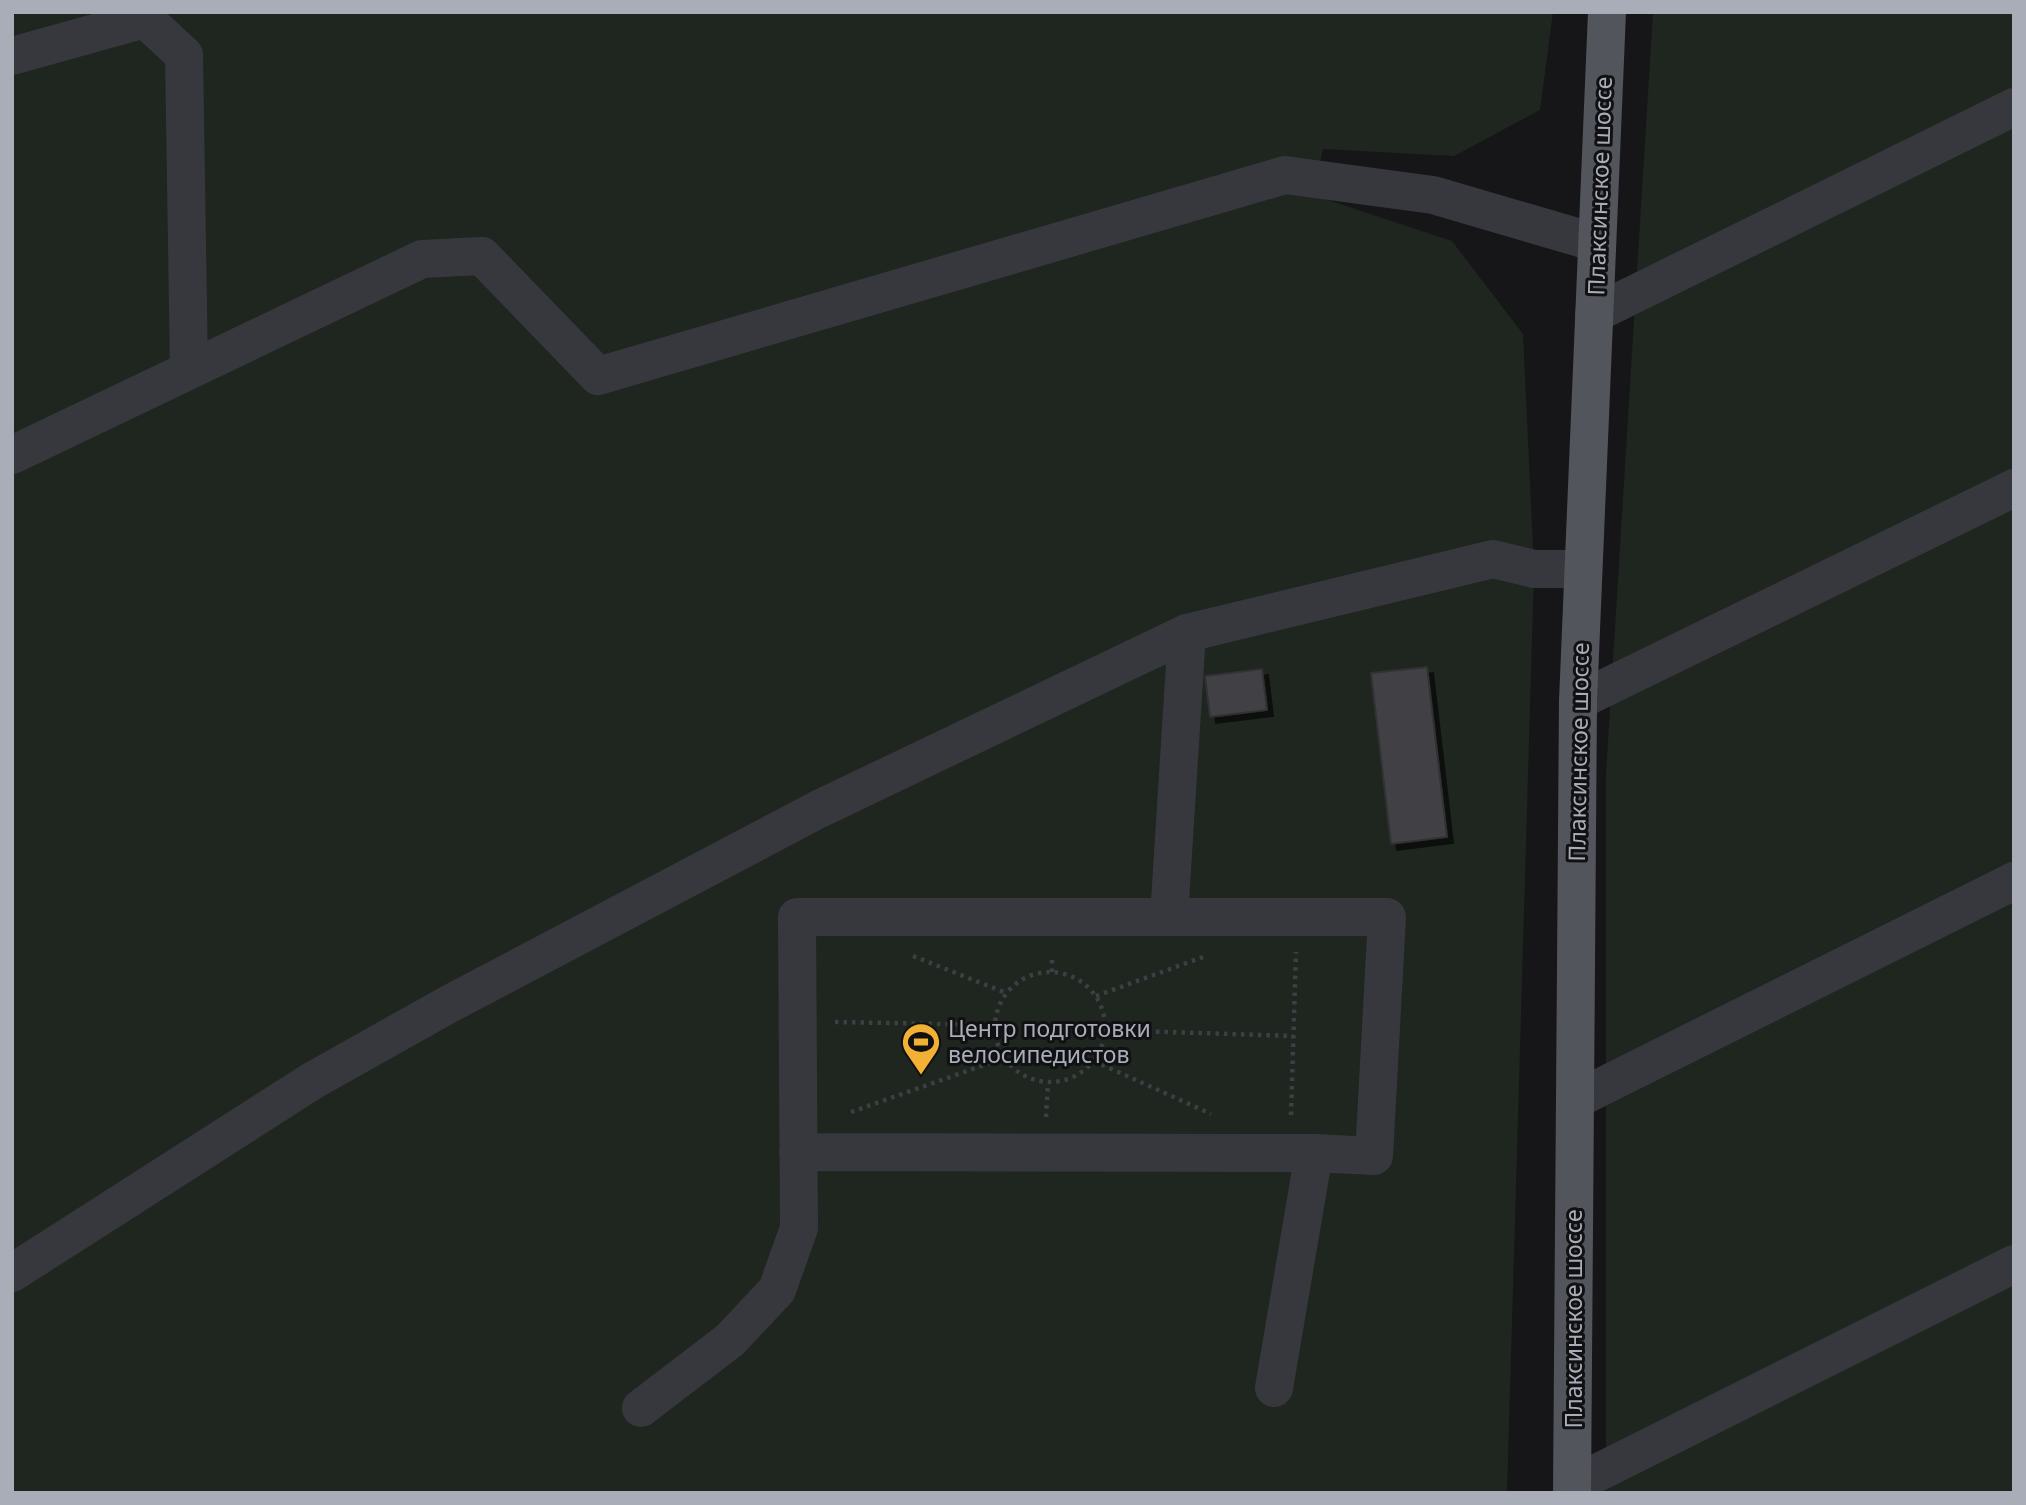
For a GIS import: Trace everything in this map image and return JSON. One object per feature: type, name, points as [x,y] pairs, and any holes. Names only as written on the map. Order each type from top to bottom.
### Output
[{"type":"main road","name":"Плаксинское шоссе","points":[[1573,1489],[1578,701],[1607,12]]},
{"type":"lane","points":[[12,56],[145,19],[184,55],[189,370]]},
{"type":"lane","points":[[1594,314],[2014,107]]},
{"type":"lane","points":[[12,455],[422,259],[482,257],[598,376],[1285,175],[1433,195],[1597,243]]},
{"type":"lane","points":[[1578,701],[2014,488]]},
{"type":"lane","points":[[12,1273],[312,1081],[451,1003],[819,808],[1187,634],[1493,559],[1534,569],[1583,569]]},
{"type":"lane","points":[[1169,917],[1187,634]]},
{"type":"lane","points":[[1575,1100],[2014,881]]},
{"type":"lane","points":[[641,1408],[730,1340],[777,1290],[799,1228],[798,1152],[797,917],[1387,918],[1374,1156],[1314,1153],[798,1152]]},
{"type":"lane","points":[[1275,1388],[1314,1153]]},
{"type":"lane","points":[[1573,1489],[2014,1264]]},
{"type":"path","points":[[1291,1115],[1296,942]]},
{"type":"path","points":[[907,954],[1006,993]]},
{"type":"path","points":[[1096,996],[1209,955]]},
{"type":"path","points":[[1052,972],[1069,975],[1084,984],[1096,996],[1103,1012],[1105,1030],[1102,1046],[1094,1061],[1081,1073],[1065,1081],[1048,1083],[1031,1079],[1016,1071],[1004,1058],[997,1042],[995,1025],[998,1008],[1006,993],[1019,982],[1035,974],[1052,972]]},
{"type":"path","points":[[833,1022],[995,1025]]},
{"type":"path","points":[[1105,1030],[1293,1036]]},
{"type":"path","points":[[854,1116],[840,1116],[1004,1058]]},
{"type":"path","points":[[1094,1061],[1216,1116]]},
{"type":"path","points":[[1046,1122],[1048,1083]]},
{"type":"shaded area","points":[[12,12],[1553,12],[1540,110],[1454,156],[1323,149],[1313,195],[1452,241],[1523,334],[1534,569],[1507,1493],[12,1493]]},
{"type":"shaded area","points":[[1653,12],[2014,12],[2014,1493],[1606,1493],[1606,774]]},
{"type":"building","points":[[1427,667],[1447,837],[1391,844],[1371,673]]},
{"type":"building","points":[[1262,669],[1267,710],[1210,717],[1205,676]]},
{"type":"place","name":"Центр подготовки велосипедистов","points":[[921,1076]]}]
